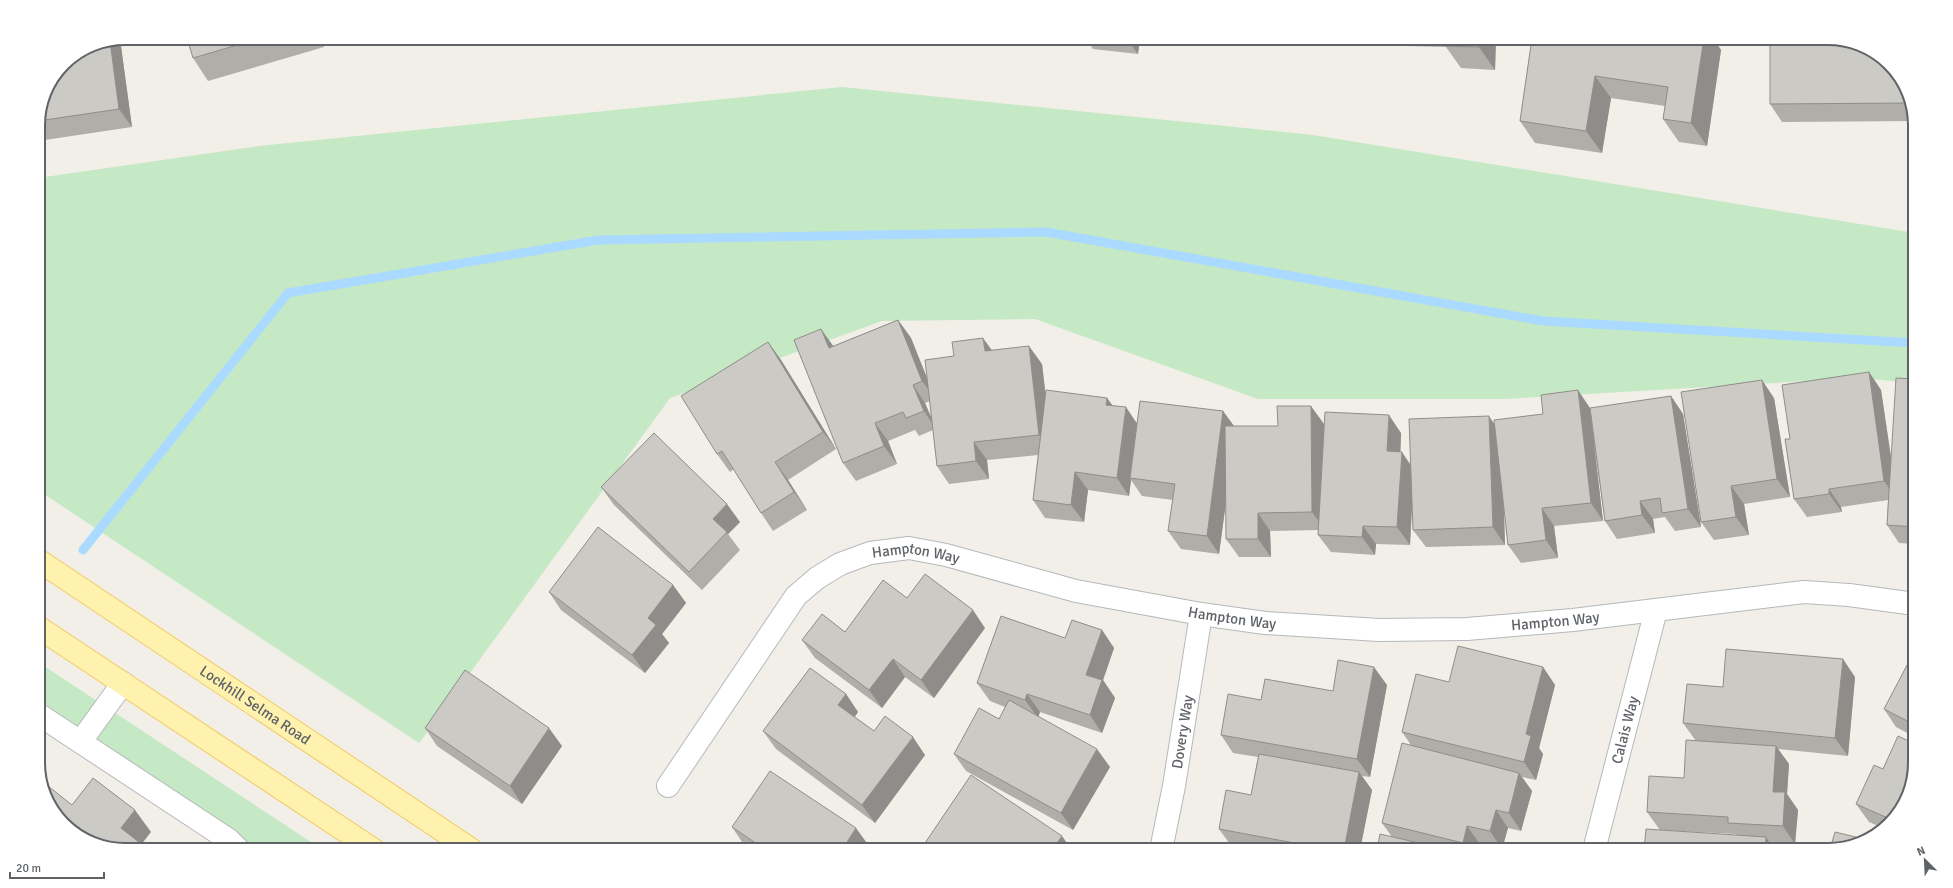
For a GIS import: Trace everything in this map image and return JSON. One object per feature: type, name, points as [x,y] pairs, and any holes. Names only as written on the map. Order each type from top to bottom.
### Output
[{"type":"main road","name":"Lockhill Selma Road","points":[[45,565],[462,843]]},
{"type":"main road","points":[[45,633],[363,843]]},
{"type":"street","name":"Hampton Way","points":[[668,786],[796,596],[817,578],[840,564],[870,553],[909,548],[946,555],[1076,591],[1201,614],[1265,622],[1372,629],[1451,629],[1573,620],[1804,592],[1849,595],[1908,603]]},
{"type":"street","name":"Calais Way","points":[[1596,843],[1656,610]]},
{"type":"street","name":"Dovery Way","points":[[1162,843],[1174,786],[1201,614]]},
{"type":"street","points":[[81,741],[122,683]]},
{"type":"street","points":[[45,718],[232,843]]},
{"type":"green space","points":[[842,87],[1313,135],[1908,232],[1908,382],[1859,378],[1505,399],[1258,399],[1035,319],[882,321],[670,398],[419,743],[45,495],[45,177],[259,146]]},
{"type":"green space","points":[[45,667],[312,843],[245,843],[134,768],[45,711]]},
{"type":"building","points":[[189,45],[237,45],[193,58]]},
{"type":"building","points":[[1479,45],[1479,47],[1445,46]]},
{"type":"building","points":[[1531,45],[1703,45],[1691,123],[1663,119],[1668,87],[1595,76],[1586,131],[1520,121]]},
{"type":"building","points":[[1770,45],[1828,45],[1859,51],[1877,61],[1885,68],[1895,80],[1905,103],[1770,104]]},
{"type":"building","points":[[111,47],[119,109],[45,120],[51,94],[61,76],[80,58],[94,51]]},
{"type":"building","points":[[898,320],[922,381],[913,385],[924,411],[906,418],[903,412],[875,423],[884,446],[843,463],[794,340],[821,329],[829,348]]},
{"type":"building","points":[[983,338],[985,351],[1029,346],[1039,435],[974,442],[976,461],[937,466],[925,360],[954,356],[952,342]]},
{"type":"building","points":[[768,342],[823,432],[775,462],[794,492],[761,513],[722,451],[717,454],[681,396]]},
{"type":"building","points":[[1869,372],[1884,481],[1829,489],[1829,494],[1794,499],[1785,439],[1790,439],[1782,385]]},
{"type":"building","points":[[1896,378],[1908,379],[1908,526],[1887,525]]},
{"type":"building","points":[[1762,380],[1777,479],[1731,486],[1736,517],[1701,522],[1681,392]]},
{"type":"building","points":[[1046,390],[1107,398],[1106,405],[1126,407],[1117,478],[1075,472],[1071,505],[1033,500]]},
{"type":"building","points":[[1578,390],[1591,503],[1542,508],[1546,540],[1508,545],[1494,420],[1543,414],[1541,395]]},
{"type":"building","points":[[1671,396],[1688,509],[1662,513],[1660,498],[1640,501],[1642,515],[1605,521],[1590,408]]},
{"type":"building","points":[[1140,401],[1223,411],[1207,536],[1168,531],[1175,484],[1130,478]]},
{"type":"building","points":[[1277,406],[1311,406],[1312,512],[1258,513],[1258,539],[1226,539],[1225,426],[1278,426]]},
{"type":"building","points":[[1325,412],[1389,415],[1387,451],[1402,452],[1397,527],[1363,526],[1362,537],[1318,535]]},
{"type":"building","points":[[1489,416],[1493,527],[1413,530],[1409,419]]},
{"type":"building","points":[[654,433],[727,504],[713,519],[727,532],[689,572],[601,487]]},
{"type":"building","points":[[598,527],[673,585],[648,618],[656,625],[632,655],[549,592]]},
{"type":"building","points":[[925,574],[973,610],[921,680],[893,659],[869,690],[802,640],[822,614],[845,632],[883,580],[907,598]]},
{"type":"building","points":[[1001,616],[1065,638],[1072,620],[1102,630],[1086,675],[1102,680],[1090,715],[1027,694],[1025,700],[977,683]]},
{"type":"building","points":[[1458,646],[1543,667],[1526,734],[1531,736],[1524,762],[1402,732],[1416,674],[1449,682]]},
{"type":"building","points":[[1726,649],[1843,659],[1835,738],[1683,723],[1687,684],[1723,687]]},
{"type":"building","points":[[1338,660],[1374,667],[1357,759],[1221,735],[1228,694],[1261,700],[1265,679],[1333,691]]},
{"type":"building","points":[[1908,663],[1908,721],[1884,709]]},
{"type":"building","points":[[810,668],[846,694],[838,705],[874,731],[885,716],[913,737],[862,805],[763,731]]},
{"type":"building","points":[[465,670],[549,728],[510,786],[425,728]]},
{"type":"building","points":[[1009,700],[1097,749],[1061,813],[954,754],[979,708],[999,719]]},
{"type":"building","points":[[1898,736],[1908,741],[1908,763],[1904,789],[1892,812],[1887,818],[1856,804],[1874,765],[1883,769]]},
{"type":"building","points":[[1686,740],[1776,746],[1773,792],[1785,792],[1783,826],[1728,823],[1728,817],[1647,812],[1649,776],[1684,778]]},
{"type":"building","points":[[1402,743],[1519,773],[1509,813],[1496,810],[1490,831],[1467,826],[1463,843],[1382,823]]},
{"type":"building","points":[[1259,754],[1359,772],[1345,843],[1294,843],[1219,829],[1226,790],[1251,795]]},
{"type":"building","points":[[770,771],[856,828],[846,843],[756,843],[732,827]]},
{"type":"building","points":[[971,775],[1062,836],[1057,843],[925,843]]},
{"type":"building","points":[[93,778],[135,810],[121,828],[140,843],[120,843],[104,840],[94,837],[76,827],[58,808],[48,786],[72,805]]},
{"type":"building","points":[[1646,829],[1766,837],[1766,843],[1645,843]]},
{"type":"building","points":[[1835,832],[1858,837],[1849,840],[1832,843]]},
{"type":"building","points":[[1380,834],[1419,843],[1378,843]]},
{"type":"waterway","points":[[83,550],[288,293],[598,240],[1046,232],[1543,321],[1908,343]]}]
